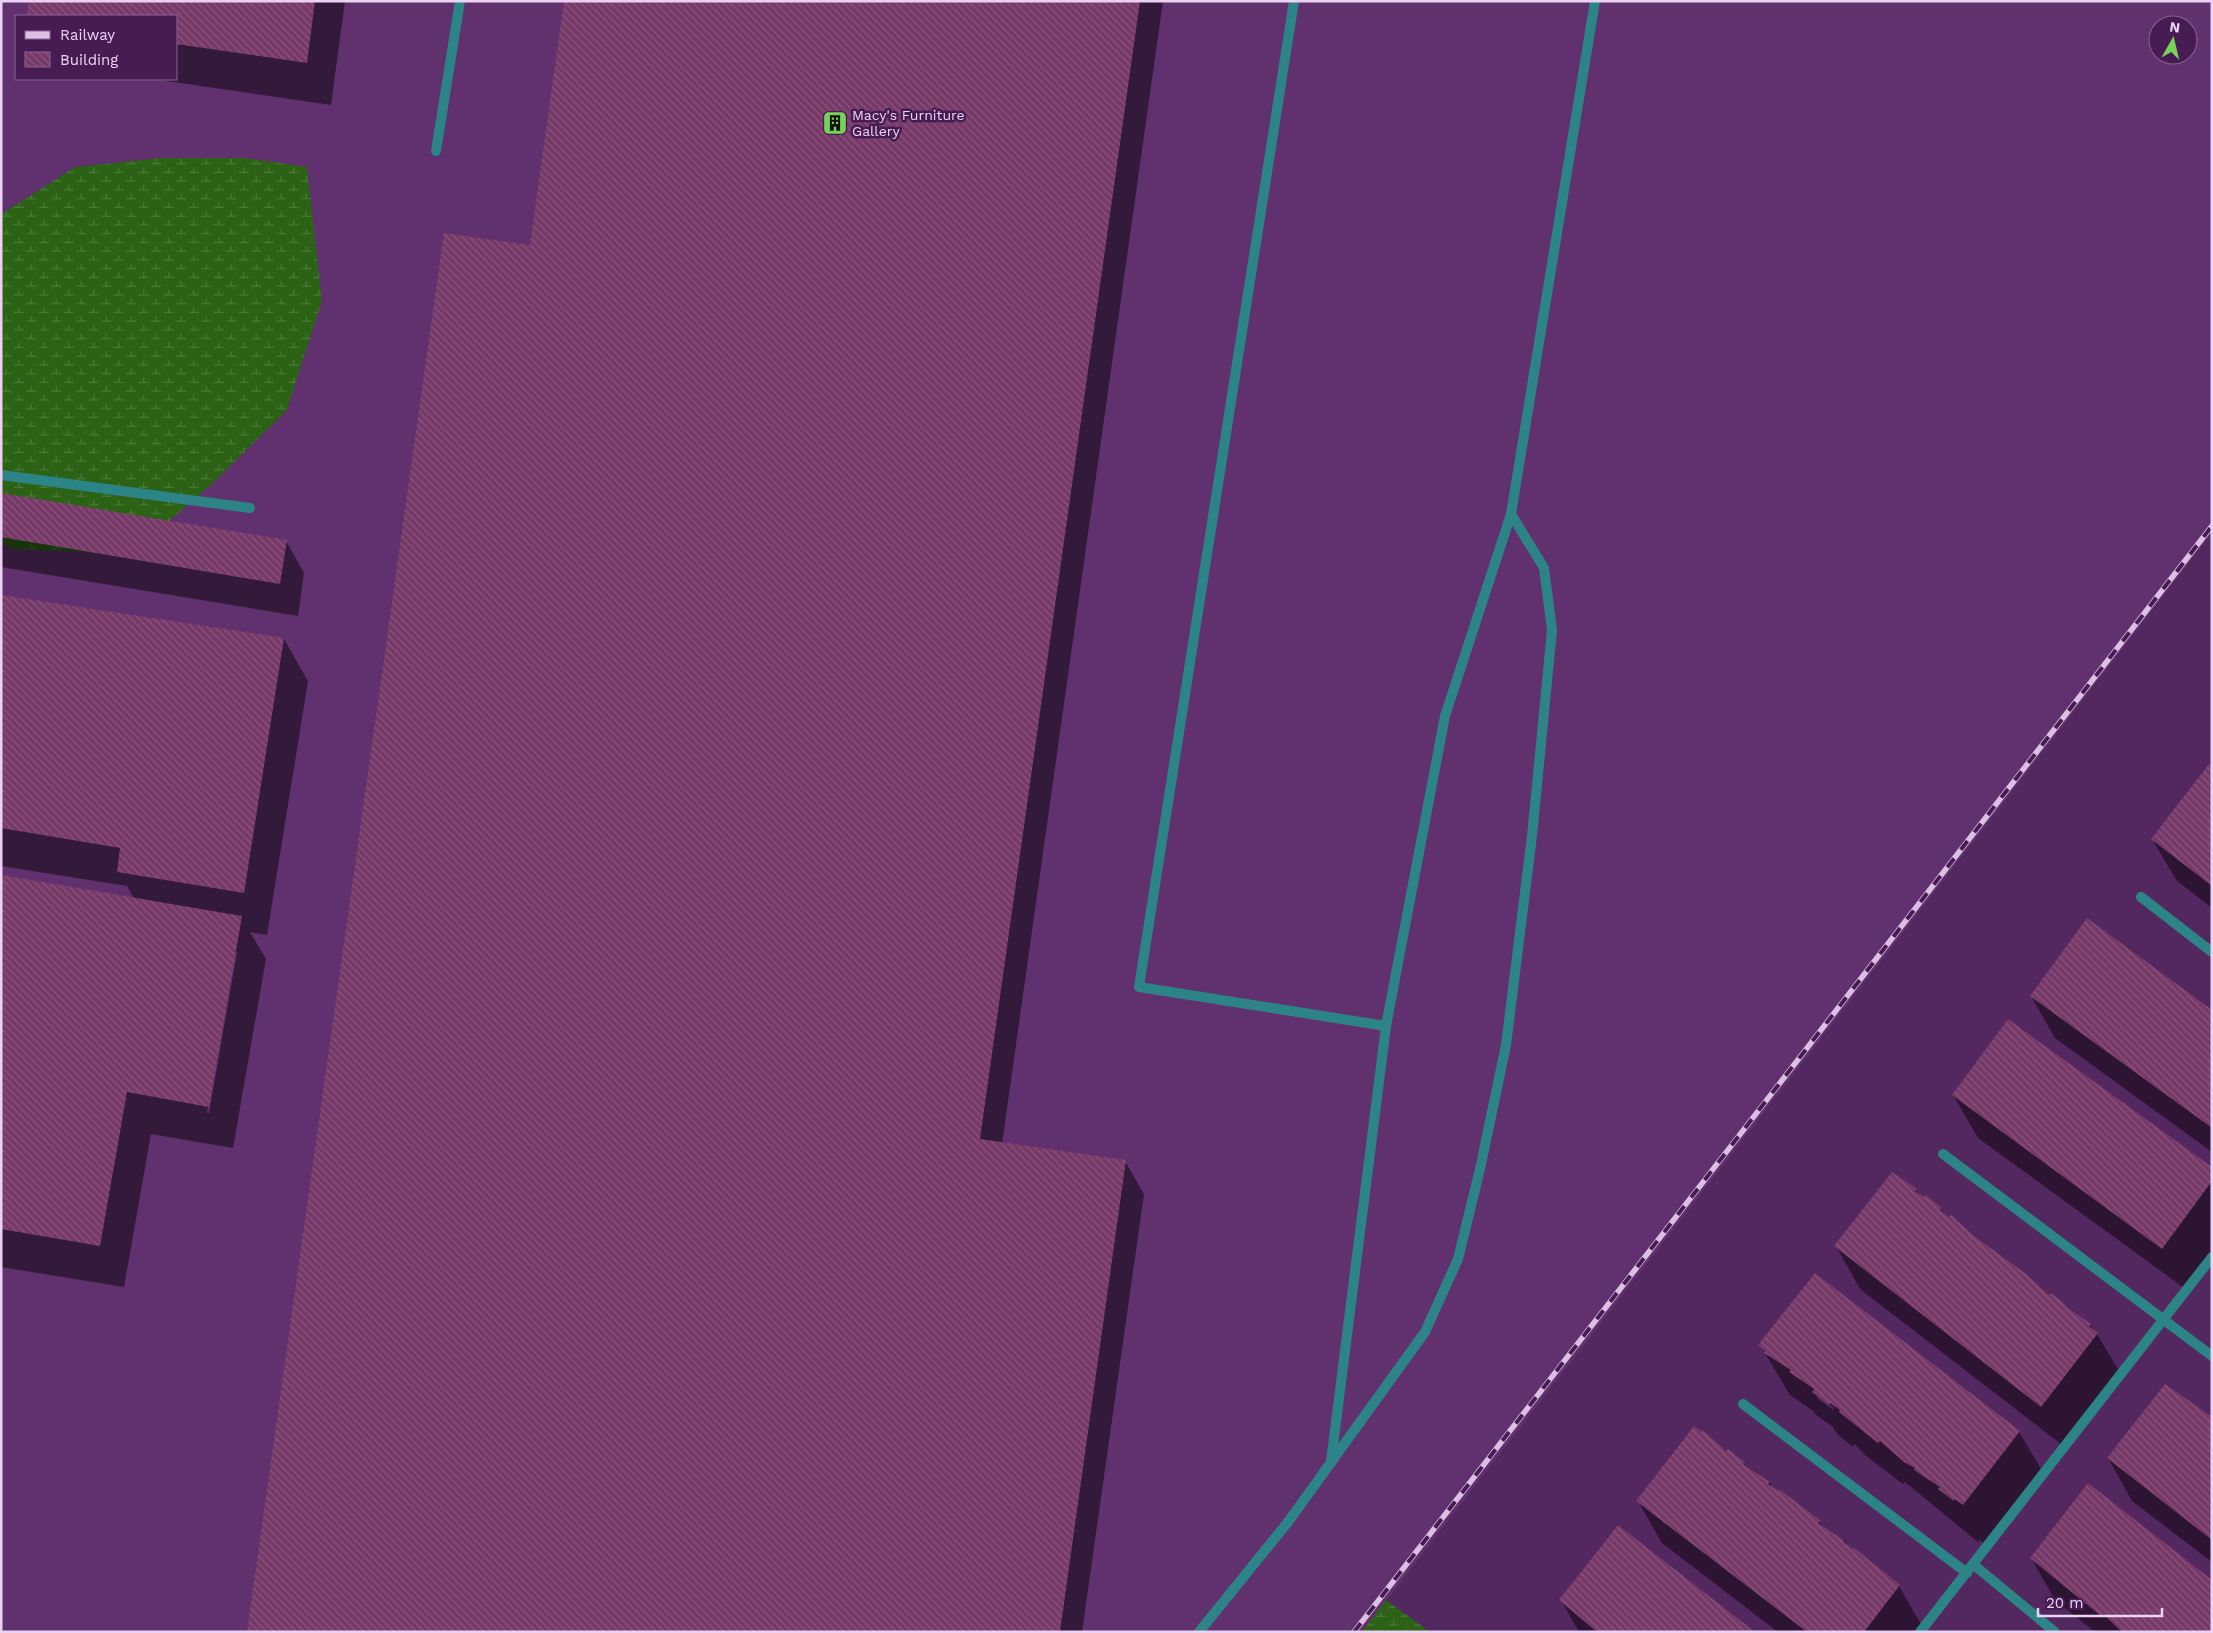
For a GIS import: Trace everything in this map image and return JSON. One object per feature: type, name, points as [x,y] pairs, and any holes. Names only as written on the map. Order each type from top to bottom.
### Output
[{"type":"lane","points":[[436,151],[460,1]]},
{"type":"lane","points":[[1294,1],[1139,987],[1386,1026]]},
{"type":"lane","points":[[1330,1462],[1386,1026],[1445,716],[1511,514],[1596,1]]},
{"type":"lane","points":[[1,475],[250,508]]},
{"type":"lane","points":[[1199,1632],[1288,1522],[1425,1332],[1458,1259],[1480,1169],[1506,1045],[1532,836],[1552,630],[1544,568],[1511,514]]},
{"type":"lane","points":[[2141,898],[2212,952]]},
{"type":"lane","points":[[1943,1154],[2212,1356]]},
{"type":"lane","points":[[1920,1632],[2212,1257]]},
{"type":"lane","points":[[1743,1404],[2055,1632]]},
{"type":"shaded area","points":[[1,1],[2212,1],[2212,533],[1362,1632],[1,1632],[1,543],[15,549],[245,158],[161,158],[75,167],[1,214]]},
{"type":"green space","points":[[161,158],[245,158],[307,167],[322,301],[287,410],[214,482],[131,554],[15,549],[1,543],[1,214],[75,167]]},
{"type":"green space","points":[[1386,1600],[1430,1632],[1362,1632]]},
{"type":"building","points":[[29,1],[315,1],[307,63],[178,44],[178,15],[27,15]]},
{"type":"building","points":[[564,1],[1140,1],[980,1139],[1126,1160],[1060,1632],[247,1632],[444,233],[530,245]]},
{"type":"building","points":[[1,493],[287,540],[280,584],[1,537]]},
{"type":"building","points":[[1,595],[284,638],[244,893],[117,872],[120,848],[1,828]]},
{"type":"building","points":[[2209,764],[2212,766],[2212,886],[2151,839]]},
{"type":"building","points":[[1,875],[242,916],[209,1107],[127,1092],[100,1246],[1,1229]]},
{"type":"building","points":[[2087,918],[2212,1010],[2212,1128],[2030,996]]},
{"type":"building","points":[[2008,1019],[2212,1167],[2212,1181],[2162,1249],[1952,1095]]},
{"type":"building","points":[[1892,1172],[1917,1189],[1915,1191],[1924,1197],[1926,1195],[1942,1208],[1940,1210],[1949,1217],[1951,1215],[1974,1236],[2025,1273],[2049,1295],[2051,1293],[2065,1306],[2091,1324],[2089,1326],[2098,1333],[2041,1407],[1834,1246]]},
{"type":"building","points":[[1815,1273],[2020,1431],[1963,1505],[1938,1489],[1940,1487],[1914,1470],[1915,1468],[1904,1462],[1880,1441],[1878,1443],[1839,1412],[1840,1410],[1830,1403],[1829,1405],[1812,1392],[1814,1389],[1789,1372],[1791,1370],[1764,1353],[1765,1351],[1758,1345]]},
{"type":"building","points":[[2165,1384],[2212,1417],[2212,1540],[2107,1458]]},
{"type":"building","points":[[1694,1426],[1702,1432],[1703,1430],[1726,1451],[1728,1449],[1745,1462],[1743,1464],[1770,1482],[1768,1484],[1778,1491],[1779,1489],[1821,1521],[1818,1523],[1844,1540],[1852,1549],[1853,1547],[1900,1585],[1864,1632],[1807,1632],[1636,1501]]},
{"type":"building","points":[[2088,1483],[2212,1580],[2212,1632],[2122,1632],[2103,1614],[2101,1616],[2030,1558]]},
{"type":"building","points":[[1618,1525],[1755,1632],[1597,1632],[1559,1600]]},
{"type":"railway","points":[[1354,1632],[2212,526]]},
{"type":"place","name":"Macy's Furniture Gallery","points":[[835,123]]}]
